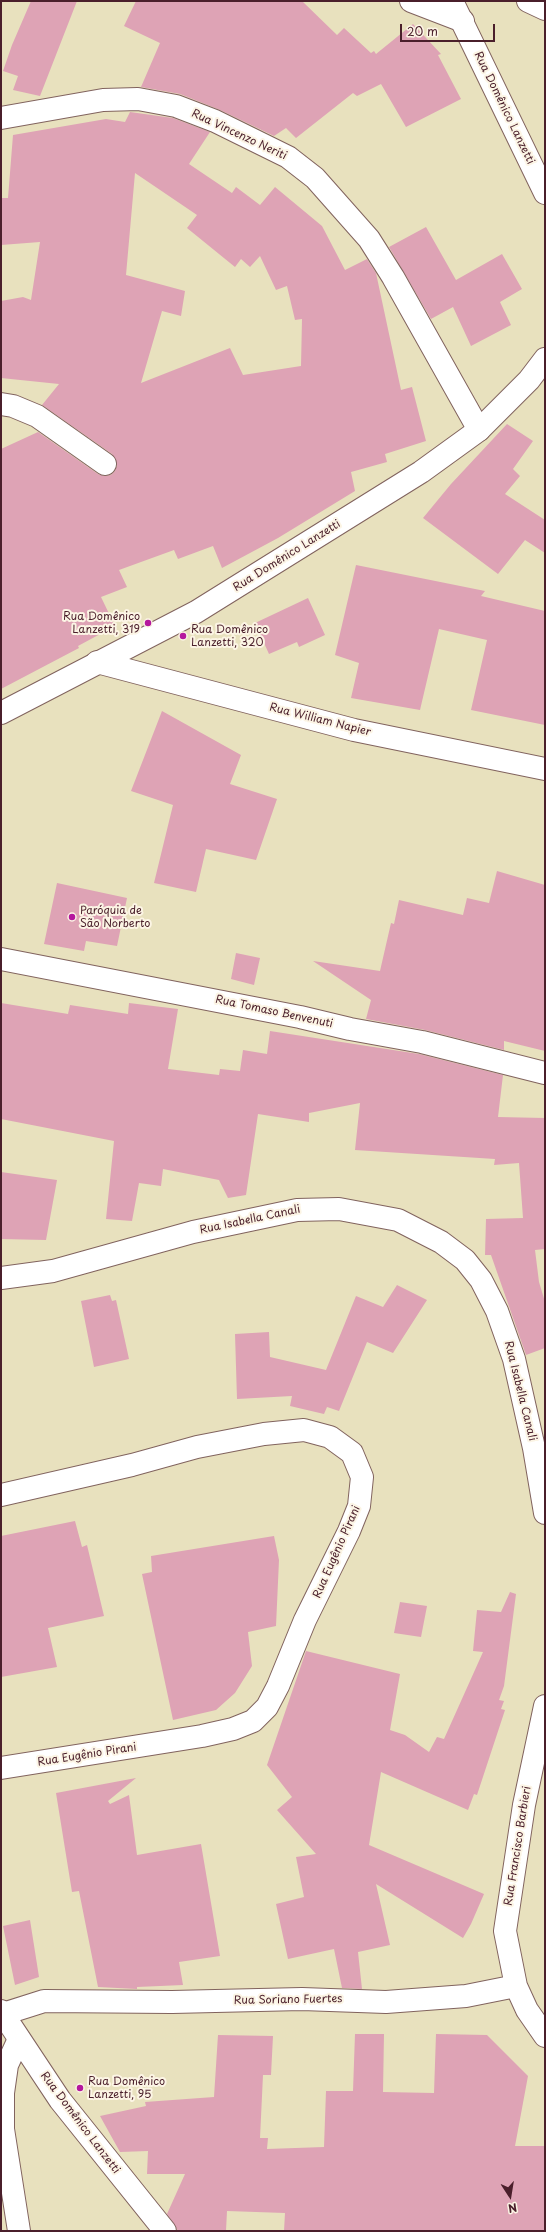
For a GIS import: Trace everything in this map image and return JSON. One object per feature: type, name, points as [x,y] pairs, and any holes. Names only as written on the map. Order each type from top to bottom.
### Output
[{"type":"street","points":[[411,1],[464,21]]},
{"type":"street","name":"Rua Domênico Lanzetti","points":[[452,1],[464,21],[545,193]]},
{"type":"street","points":[[528,1],[545,8]]},
{"type":"street","name":"Rua Vincenzo Neriti","points":[[1,118],[103,100],[138,99],[176,106],[215,121],[288,157],[315,178],[369,239],[393,277],[479,430]]},
{"type":"street","name":"Rua Domênico Lanzetti","points":[[1,713],[97,662],[155,634],[222,597],[421,472],[479,430],[530,380],[545,359]]},
{"type":"street","points":[[1,404],[13,406],[37,416],[105,464]]},
{"type":"street","name":"Rua William Napier","points":[[97,662],[354,730],[545,769]]},
{"type":"street","name":"Rua Tomaso Benvenuti","points":[[1,959],[422,1042],[545,1073]]},
{"type":"street","name":"Rua Isabella Canali","points":[[1,1278],[53,1271],[193,1232],[297,1210],[340,1209],[398,1220],[441,1242],[465,1260],[481,1280],[497,1311],[514,1359],[534,1448],[545,1513]]},
{"type":"street","name":"Rua Eugênio Pirani","points":[[1,1496],[132,1465],[197,1447],[264,1434],[304,1430],[330,1437],[352,1452],[362,1477],[359,1506],[351,1525],[306,1620],[278,1686],[267,1707],[253,1721],[233,1729],[182,1740],[1,1768]]},
{"type":"street","name":"Rua Francisco Barbieri","points":[[516,1986],[506,1932],[524,1805],[545,1706]]},
{"type":"street","points":[[516,1986],[527,2010],[545,2036]]},
{"type":"street","name":"Rua Soriano Fuertes","points":[[2,2013],[44,2001],[172,2002],[309,1999],[386,2002],[466,1996],[516,1986]]},
{"type":"street","name":"Rua Domênico Lanzetti","points":[[2,2013],[60,2100],[165,2231]]},
{"type":"street","points":[[19,2039],[7,2065],[3,2093],[3,2129],[19,2231]]},
{"type":"building","points":[[31,1],[77,1],[40,96],[13,90],[18,76],[3,71],[12,45]]},
{"type":"building","points":[[136,1],[302,1],[337,35],[344,28],[371,53],[374,51],[376,54],[413,24],[441,54],[438,55],[461,99],[406,127],[381,84],[357,96],[353,93],[296,138],[286,128],[274,136],[220,110],[180,94],[141,87],[160,43],[124,26]]},
{"type":"building","points":[[130,112],[173,118],[210,132],[189,164],[232,193],[236,187],[260,205],[275,187],[322,226],[345,270],[367,259],[376,273],[401,390],[412,387],[426,441],[385,454],[387,462],[351,472],[355,491],[278,538],[222,568],[213,546],[178,559],[174,550],[119,570],[127,587],[101,597],[115,626],[78,646],[79,648],[1,689],[1,449],[38,432],[98,474],[104,476],[111,475],[115,471],[117,465],[112,454],[42,405],[59,384],[1,378],[1,301],[23,297],[31,300],[40,242],[1,245],[1,198],[8,198],[13,135],[106,119],[125,122]],"holes":[[[135,173],[197,215],[187,228],[235,267],[241,259],[250,267],[260,256],[276,290],[287,286],[295,320],[302,319],[301,366],[243,375],[230,348],[141,383],[162,311],[181,316],[185,291],[126,275]]]},
{"type":"building","points":[[426,227],[456,280],[502,254],[522,289],[500,302],[511,325],[471,346],[453,307],[431,319],[389,247]]},
{"type":"building","points":[[507,424],[533,441],[513,469],[520,476],[505,494],[545,520],[545,553],[525,540],[498,574],[423,518],[451,484]]},
{"type":"building","points":[[356,565],[485,591],[481,596],[545,611],[545,725],[471,710],[487,640],[439,629],[420,710],[351,698],[359,663],[335,655]]},
{"type":"building","points":[[308,598],[325,635],[299,647],[297,642],[269,654],[255,623]]},
{"type":"building","points":[[162,711],[241,755],[230,784],[277,799],[256,860],[206,849],[196,892],[154,883],[173,805],[131,791]]},
{"type":"building","points":[[497,871],[545,885],[545,1051],[504,1041],[504,1050],[425,1030],[366,1019],[371,1000],[313,961],[380,971],[391,923],[394,924],[399,900],[463,915],[467,898],[489,903]]},
{"type":"building","points":[[57,883],[127,898],[117,946],[86,941],[84,951],[44,944]]},
{"type":"building","points":[[236,953],[260,958],[254,985],[231,979]]},
{"type":"building","points":[[1,1003],[68,1014],[70,1005],[128,1014],[129,1003],[178,1009],[168,1069],[219,1075],[220,1069],[240,1071],[243,1050],[267,1054],[270,1031],[419,1054],[503,1075],[498,1117],[545,1118],[545,1249],[535,1250],[539,1282],[545,1302],[545,1348],[526,1355],[491,1255],[485,1255],[486,1219],[523,1218],[519,1163],[494,1165],[495,1159],[355,1150],[360,1103],[309,1113],[309,1122],[258,1114],[246,1195],[228,1198],[219,1180],[163,1169],[161,1186],[139,1183],[132,1221],[106,1219],[114,1141],[1,1119]]},
{"type":"building","points":[[1,1172],[57,1180],[46,1240],[1,1239]]},
{"type":"building","points":[[397,1285],[427,1300],[393,1353],[367,1342],[339,1411],[327,1407],[324,1414],[290,1406],[292,1396],[237,1399],[235,1334],[269,1332],[270,1357],[326,1370],[356,1296],[383,1307]]},
{"type":"building","points":[[110,1295],[112,1301],[116,1300],[129,1359],[94,1367],[81,1301]]},
{"type":"building","points":[[75,1521],[82,1547],[87,1545],[104,1616],[48,1628],[57,1667],[1,1677],[1,1536]]},
{"type":"building","points":[[274,1536],[279,1560],[276,1626],[248,1632],[252,1666],[235,1693],[216,1710],[173,1720],[142,1574],[152,1572],[151,1556]]},
{"type":"building","points":[[510,1592],[516,1594],[504,1686],[499,1700],[504,1701],[501,1709],[505,1710],[477,1795],[474,1794],[468,1810],[381,1772],[369,1845],[484,1894],[463,1938],[376,1884],[390,1945],[358,1952],[362,1989],[342,1988],[334,1949],[288,1959],[276,1904],[304,1897],[296,1857],[316,1854],[277,1810],[292,1797],[267,1765],[306,1651],[400,1674],[390,1730],[405,1735],[429,1752],[437,1737],[444,1739],[483,1652],[473,1651],[477,1610],[501,1612]]},
{"type":"building","points":[[400,1602],[427,1606],[421,1637],[394,1633]]},
{"type":"building","points":[[136,1778],[108,1801],[110,1804],[129,1795],[137,1855],[201,1844],[220,1956],[179,1962],[183,1985],[137,1987],[137,1989],[98,1987],[79,1891],[72,1892],[56,1793]]},
{"type":"building","points":[[30,1920],[39,1977],[15,1985],[3,1926]]},
{"type":"building","points":[[355,2034],[384,2034],[383,2092],[434,2093],[436,2034],[487,2035],[528,2076],[515,2146],[545,2146],[545,2231],[284,2231],[285,2213],[227,2211],[226,2231],[178,2231],[167,2214],[185,2174],[147,2174],[148,2151],[120,2152],[100,2116],[146,2106],[145,2102],[214,2097],[218,2035],[273,2036],[271,2075],[263,2075],[260,2138],[268,2138],[267,2149],[324,2147],[326,2091],[353,2091]]},
{"type":"place","name":"Rua Domênico Lanzetti, 319","points":[[148,623]]},
{"type":"place","name":"Rua Domênico Lanzetti, 320","points":[[183,636]]},
{"type":"place","name":"Paróquia de São Norberto","points":[[72,917]]},
{"type":"place","name":"Rua Domênico Lanzetti, 95","points":[[80,2088]]}]
